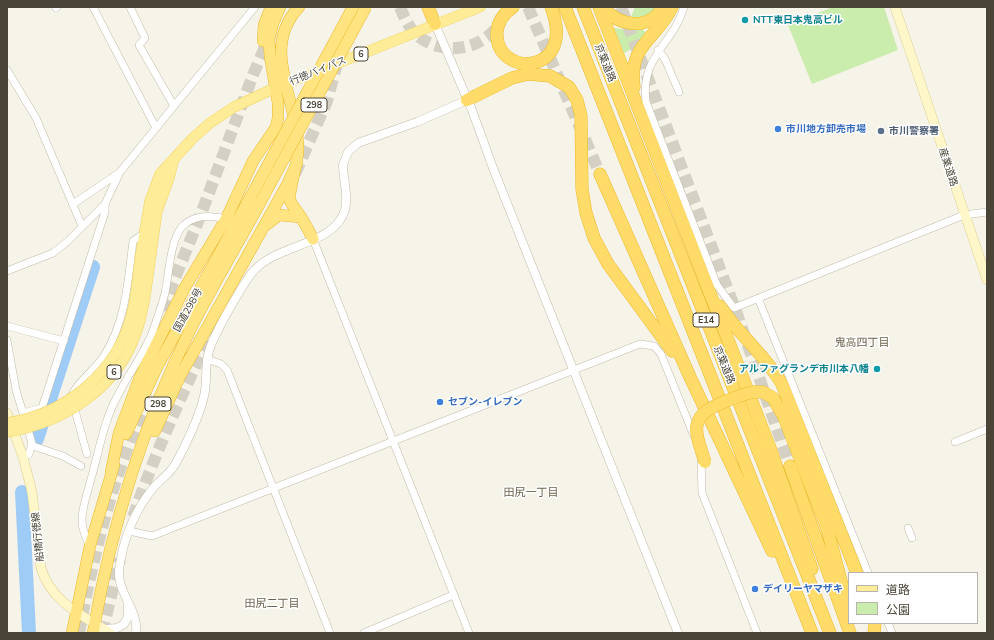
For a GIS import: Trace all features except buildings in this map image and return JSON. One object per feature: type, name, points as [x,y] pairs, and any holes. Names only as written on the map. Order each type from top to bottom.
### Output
[{"type":"highway","points":[[271,7],[264,25],[263,35],[264,48],[272,66]]},
{"type":"highway","name":"298","points":[[120,510],[180,376],[276,202],[287,185],[297,163],[297,133],[281,86],[272,66],[269,50],[270,35],[280,7]]},
{"type":"highway","name":"298","points":[[111,472],[119,433],[140,377],[184,289],[226,219],[258,152],[276,127],[281,86],[282,42],[286,25],[299,7]]},
{"type":"highway","name":"国道298号","points":[[72,633],[90,546],[111,472],[128,428],[157,367],[353,7]]},
{"type":"highway","name":"国道298号","points":[[94,628],[105,569],[120,510],[143,441],[171,371],[212,288],[366,7]]},
{"type":"highway","points":[[428,7],[435,24]]},
{"type":"highway","points":[[513,7],[500,21],[498,28],[498,40],[502,51],[509,58],[519,63],[528,64],[544,59],[554,47],[558,30],[551,7]]},
{"type":"highway","name":"京葉道路","points":[[565,7],[811,633]]},
{"type":"highway","name":"京葉道路","points":[[583,7],[830,633]]},
{"type":"highway","points":[[599,7],[711,292],[798,524],[833,633]]},
{"type":"highway","points":[[603,7],[614,18],[632,24],[644,23],[650,20],[656,16],[663,7]]},
{"type":"highway","points":[[643,120],[633,81],[634,62],[643,44],[665,20],[672,7]]},
{"type":"highway","points":[[467,100],[512,78],[528,74],[550,76],[569,88],[577,100],[582,116],[582,189],[586,213],[594,238],[616,275],[654,325],[690,377]]},
{"type":"highway","points":[[297,163],[289,195],[291,204],[313,239]]},
{"type":"highway","points":[[248,171],[250,186],[300,217]]},
{"type":"highway","points":[[600,174],[690,377],[811,633]]},
{"type":"highway","points":[[260,231],[279,214],[300,217]]},
{"type":"highway","points":[[711,292],[735,326],[763,357],[782,384],[857,572]]},
{"type":"highway","points":[[705,462],[696,434],[700,416],[718,404],[756,392],[765,393],[773,398],[784,417],[827,528],[848,607]]},
{"type":"highway","points":[[790,466],[850,633]]},
{"type":"main road","name":"行徳バイパス","points":[[7,432],[38,425],[62,416],[89,398],[112,375],[126,355],[136,333],[144,300],[146,254],[143,234],[150,201],[160,174],[173,162],[193,138],[210,123],[234,107],[281,86],[480,7]]},
{"type":"main road","name":"産業道路","points":[[895,7],[987,280]]},
{"type":"main road","name":"行徳バイパス","points":[[7,423],[55,408],[86,387],[106,366],[122,340],[130,321],[157,211],[173,162]]},
{"type":"main road","name":"船橋行徳線","points":[[7,413],[23,457],[32,492],[41,568],[44,577],[58,598],[76,611],[94,628],[108,631]]},
{"type":"street","points":[[93,7],[156,128]]},
{"type":"street","points":[[130,7],[145,38],[139,45],[174,106]]},
{"type":"street","points":[[7,271],[53,253],[68,241],[105,204],[120,172],[255,7]]},
{"type":"street","points":[[684,7],[674,30],[658,50],[650,64],[646,80],[645,94],[648,109],[718,285],[734,308],[964,215],[987,212]]},
{"type":"street","points":[[435,24],[467,100],[678,633]]},
{"type":"street","points":[[658,50],[665,59],[678,92]]},
{"type":"street","points":[[7,70],[36,118],[82,226]]},
{"type":"street","points":[[136,633],[134,614],[128,604],[119,577],[129,531],[144,502],[176,462],[204,396],[207,359],[215,338],[252,272],[269,257],[313,239],[334,228],[340,221],[346,209],[343,165],[345,158],[353,147],[371,138],[417,122],[467,100]]},
{"type":"street","points":[[73,204],[120,172]]},
{"type":"street","points":[[22,414],[42,408],[105,212],[105,204]]},
{"type":"street","points":[[90,546],[84,533],[83,508],[108,420],[117,396],[144,352],[153,330],[164,294],[176,237],[184,225],[195,218],[207,216],[226,219]]},
{"type":"street","points":[[87,454],[71,396],[75,388],[94,370],[104,355],[121,321],[133,242],[143,234]]},
{"type":"street","points":[[313,239],[469,633]]},
{"type":"street","points":[[758,298],[868,572]]},
{"type":"street","points":[[7,326],[64,342]]},
{"type":"street","points":[[7,340],[16,390],[22,414],[33,446],[29,454],[23,457]]},
{"type":"street","points":[[129,531],[152,536],[640,344],[650,344],[658,349],[676,386],[702,460],[702,493],[757,633]]},
{"type":"street","points":[[207,359],[221,364],[227,370],[330,633]]},
{"type":"street","points":[[25,423],[56,412],[72,403]]},
{"type":"street","points":[[955,442],[987,428]]},
{"type":"street","points":[[33,446],[63,456],[81,466]]},
{"type":"street","points":[[908,528],[912,538]]},
{"type":"street","points":[[364,633],[453,595]]},
{"type":"street","points":[[108,631],[124,624],[128,617],[128,604]]},
{"type":"green space","points":[[635,7],[655,7],[654,11],[640,19],[631,17]]},
{"type":"green space","points":[[833,7],[884,7],[898,50],[812,84],[788,25]]},
{"type":"green space","points":[[614,28],[632,30],[643,29],[646,33],[632,49],[624,53]]},
{"type":"waterway","points":[[37,439],[93,267]]},
{"type":"waterway","points":[[22,492],[29,633]]},
{"type":"tunnel","points":[[400,7],[412,30],[428,43],[440,47],[463,47],[475,44],[485,39],[494,31],[501,21]]},
{"type":"tunnel","points":[[528,7],[600,174]]},
{"type":"tunnel","points":[[621,7],[737,314],[790,466]]},
{"type":"tunnel","points":[[295,174],[327,101],[349,18]]},
{"type":"tunnel","points":[[162,310],[201,214],[253,75],[271,33]]},
{"type":"tunnel","points":[[133,517],[154,461],[177,407],[228,300]]},
{"type":"tunnel","points":[[79,633],[90,576],[104,521],[121,466],[142,412]]},
{"type":"tunnel","points":[[102,633],[120,559]]},
{"type":"place","name":"NTT東日本鬼高ビル","points":[[745,20]]},
{"type":"place","name":"市川地方卸売市場","points":[[778,129]]},
{"type":"place","name":"市川警察署","points":[[881,131]]},
{"type":"place","name":"アルファグランデ市川本八幡","points":[[877,369]]},
{"type":"place","name":"セブン-イレブン","points":[[440,402]]},
{"type":"place","name":"デイリーヤマザキ","points":[[755,589]]},
{"type":"district","name":"鬼高四丁目","points":[[862,343]]},
{"type":"district","name":"田尻一丁目","points":[[531,493]]},
{"type":"district","name":"田尻二丁目","points":[[272,604]]}]
